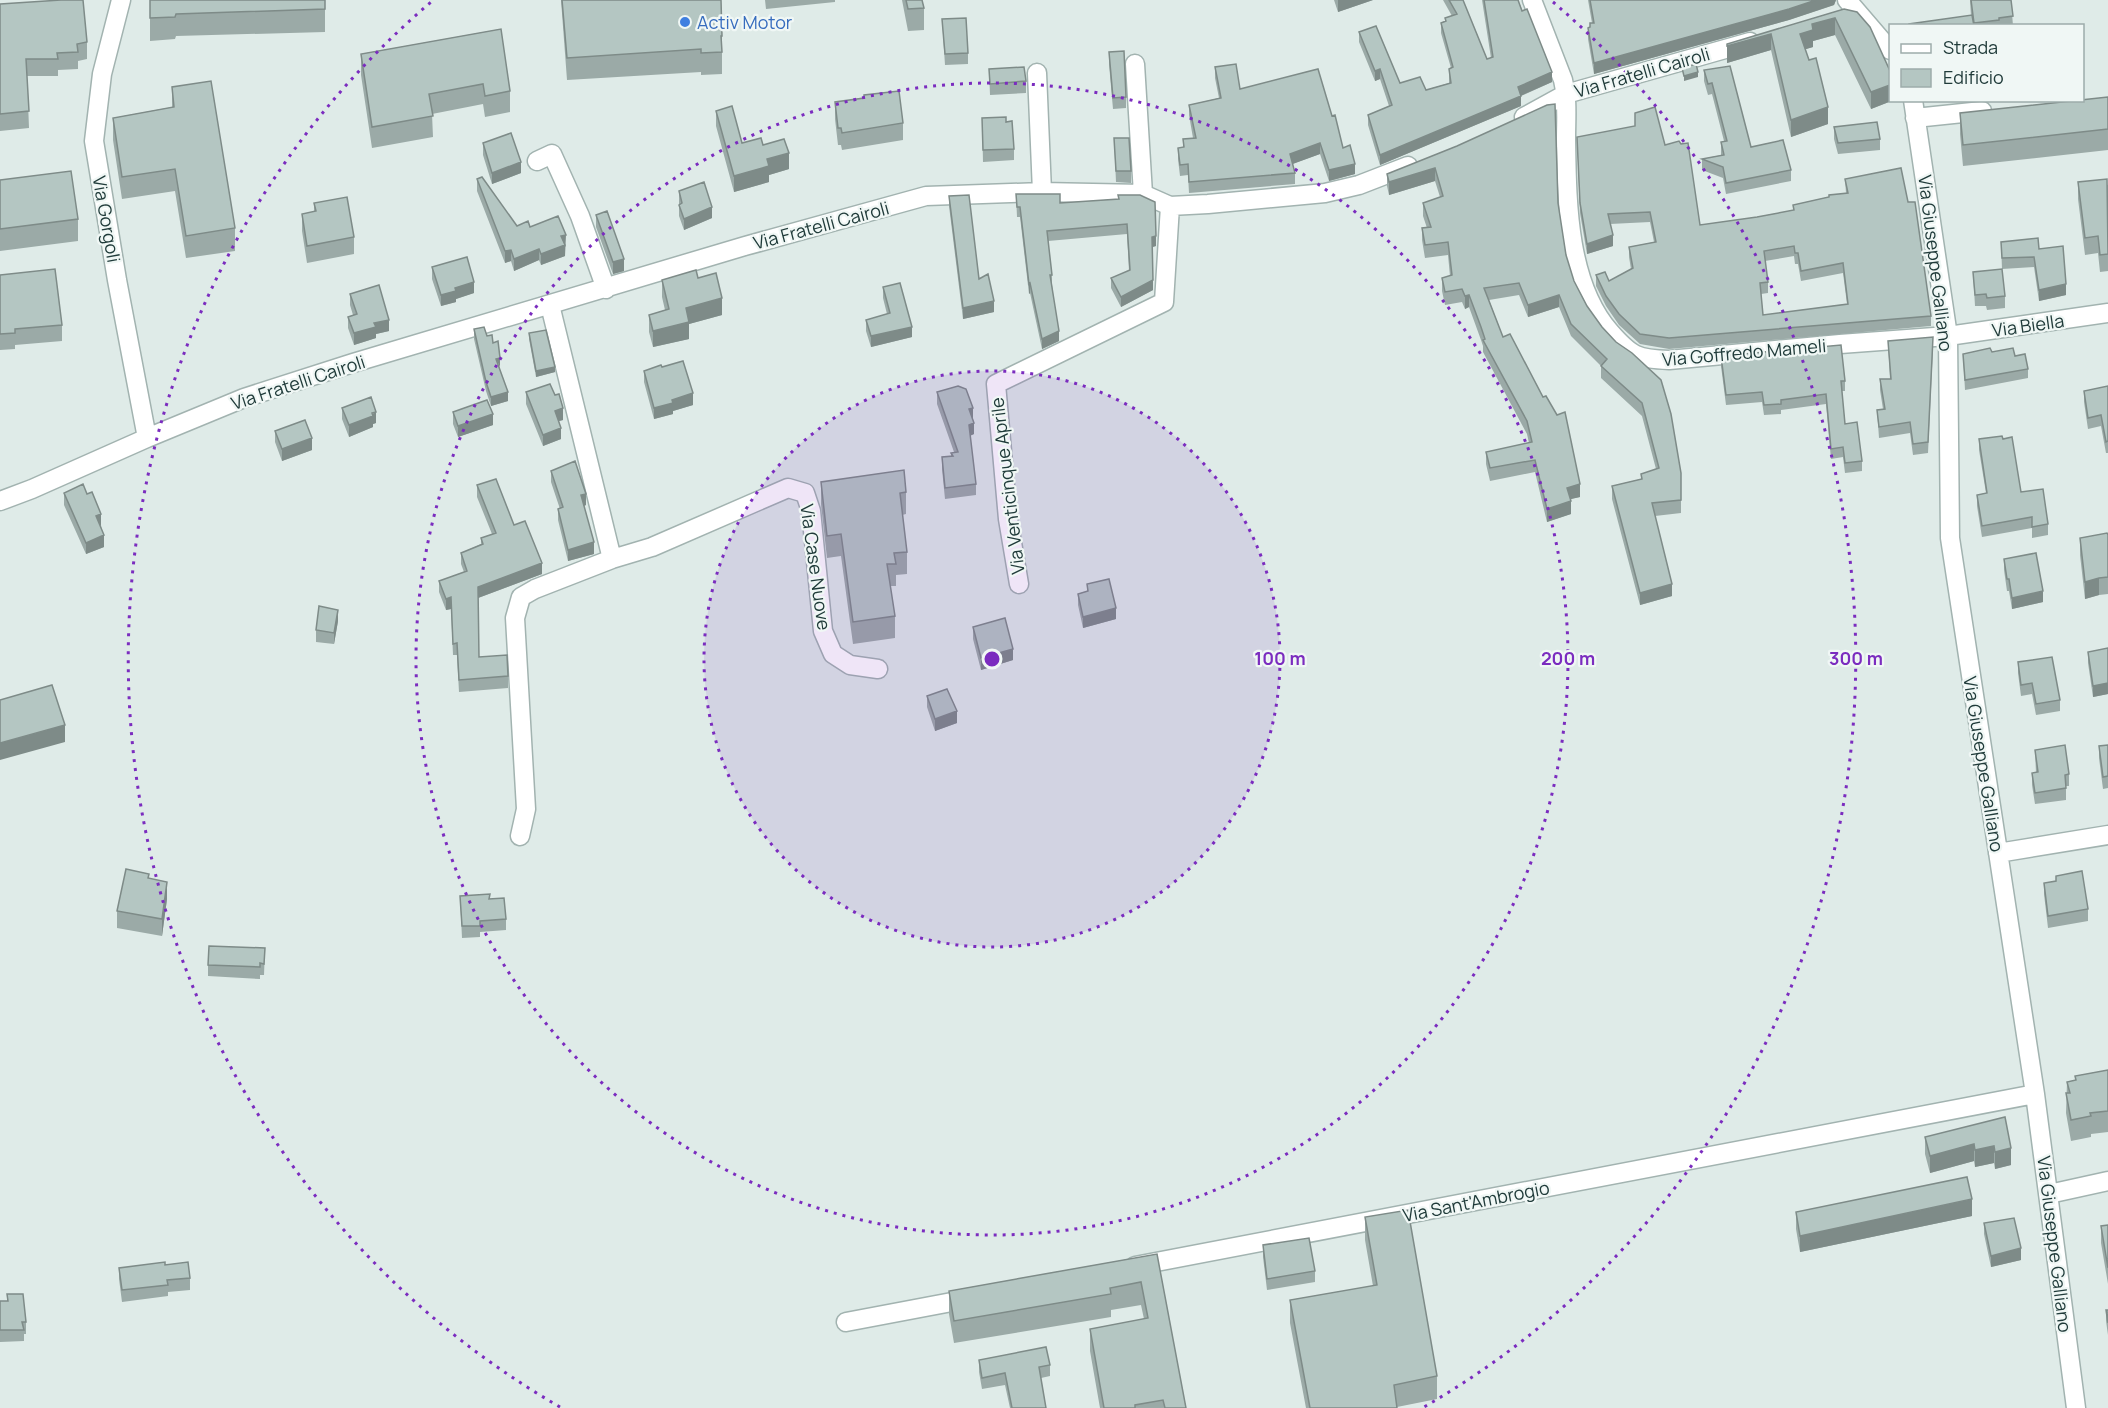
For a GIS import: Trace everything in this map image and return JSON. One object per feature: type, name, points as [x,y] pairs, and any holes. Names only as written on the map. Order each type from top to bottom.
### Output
[{"type":"street","name":"Via Gorgoli","points":[[121,0],[102,74],[94,141],[147,438]]},
{"type":"street","name":"Via Goffredo Mameli","points":[[1532,0],[1563,80],[1566,94],[1570,225],[1583,287],[1600,321],[1625,348],[1644,359],[1669,360],[1948,336]]},
{"type":"street","points":[[1847,0],[1889,49]]},
{"type":"street","points":[[1834,18],[1849,14],[1864,19]]},
{"type":"street","name":"Via Fratelli Cairoli","points":[[1509,124],[1566,94],[1770,37]]},
{"type":"street","points":[[1135,64],[1143,194]]},
{"type":"street","points":[[1037,73],[1042,192]]},
{"type":"street","name":"Via Giuseppe Galliano","points":[[1995,110],[1914,109],[1948,336],[1950,538],[2035,1094],[2076,1408]]},
{"type":"street","points":[[537,160],[552,154],[580,216],[606,289]]},
{"type":"street","name":"Via Fratelli Cairoli","points":[[0,501],[244,398],[353,363],[745,246],[926,196],[1042,192],[1143,194],[1170,206],[1325,193],[1359,185],[1421,161]]},
{"type":"street","name":"Via Venticinque Aprile","points":[[1019,584],[1008,519],[996,384],[1164,302],[1170,206]]},
{"type":"street","points":[[550,305],[612,559]]},
{"type":"street","name":"Via Biella","points":[[1948,336],[2108,313]]},
{"type":"street","name":"Via Case Nuove","points":[[520,837],[526,809],[514,618],[521,597],[535,589],[612,559],[652,547],[788,488],[805,493],[811,511],[823,631],[833,654],[850,665],[878,669]]},
{"type":"street","points":[[1998,853],[2108,835]]},
{"type":"street","name":"Via Sant'Ambrogio","points":[[1117,1270],[2035,1094]]},
{"type":"street","points":[[2049,1194],[2108,1181]]},
{"type":"street","points":[[846,1322],[987,1295]]},
{"type":"building","points":[[83,0],[87,42],[77,44],[78,52],[57,53],[58,59],[26,59],[29,111],[0,114],[0,4]]},
{"type":"building","points":[[150,0],[325,0],[325,9],[176,14],[175,17],[150,18]]},
{"type":"building","points":[[562,0],[721,0],[722,52],[701,53],[701,49],[567,58]]},
{"type":"building","points":[[906,0],[922,0],[924,8],[908,9]]},
{"type":"building","points":[[1449,0],[1463,0],[1487,59],[1493,57],[1484,0],[1518,0],[1522,11],[1527,9],[1552,72],[1518,87],[1521,96],[1380,155],[1368,115],[1392,105],[1380,69],[1375,71],[1359,32],[1376,26],[1400,83],[1420,77],[1426,90],[1451,83],[1449,69],[1453,67],[1441,23],[1446,21],[1445,18],[1457,14]]},
{"type":"building","points":[[1590,0],[1816,0],[1594,63],[1588,28],[1590,23],[1594,23]]},
{"type":"building","points":[[1971,0],[2011,0],[2013,16],[1974,23]]},
{"type":"building","points":[[1844,9],[1857,12],[1870,27],[1889,69],[1889,85],[1871,92],[1835,18],[1812,24],[1813,30],[1800,34],[1809,60],[1816,58],[1828,107],[1791,120],[1771,34],[1727,46],[1727,44]]},
{"type":"building","points":[[1972,15],[1974,24],[1909,24]]},
{"type":"building","points":[[966,18],[968,53],[945,54],[942,19]]},
{"type":"building","points":[[501,29],[510,91],[485,96],[483,84],[429,94],[433,116],[372,127],[361,54]]},
{"type":"building","points":[[1124,51],[1126,97],[1113,98],[1109,52]]},
{"type":"building","points":[[1236,64],[1240,89],[1318,69],[1332,116],[1335,115],[1343,148],[1350,145],[1355,164],[1329,170],[1320,143],[1290,154],[1295,173],[1189,182],[1188,164],[1180,165],[1178,148],[1184,147],[1183,139],[1196,138],[1189,105],[1221,98],[1215,67]]},
{"type":"building","points":[[1696,64],[1698,72],[1684,76],[1682,68]]},
{"type":"building","points":[[1730,66],[1751,147],[1783,140],[1791,170],[1726,183],[1723,167],[1702,159],[1724,155],[1721,142],[1727,141],[1712,83],[1708,84],[1704,70]]},
{"type":"building","points":[[1024,67],[1026,81],[990,84],[989,69]]},
{"type":"building","points":[[211,81],[235,228],[186,236],[175,169],[122,177],[113,118],[174,107],[172,87]]},
{"type":"building","points":[[899,91],[903,123],[842,133],[841,128],[838,128],[835,102],[864,98],[864,95]]},
{"type":"building","points":[[2108,97],[2108,129],[1963,145],[1960,113],[2062,102],[2084,102],[2084,100]]},
{"type":"building","points":[[1555,104],[1558,203],[1566,255],[1574,281],[1587,306],[1602,327],[1616,342],[1632,353],[1661,380],[1671,414],[1681,473],[1681,500],[1652,503],[1672,584],[1640,593],[1612,486],[1642,479],[1641,474],[1659,468],[1642,403],[1601,366],[1607,359],[1571,324],[1559,295],[1528,305],[1519,283],[1484,288],[1503,337],[1510,334],[1543,397],[1546,396],[1557,415],[1565,412],[1580,484],[1567,488],[1571,501],[1547,509],[1535,460],[1490,468],[1486,452],[1532,442],[1527,421],[1483,340],[1485,339],[1469,295],[1465,296],[1462,289],[1445,292],[1442,278],[1452,275],[1448,242],[1425,245],[1422,228],[1431,227],[1423,203],[1443,196],[1435,168],[1389,182],[1387,174],[1457,146],[1547,105]]},
{"type":"building","points":[[732,106],[742,143],[761,138],[763,145],[784,139],[789,153],[767,159],[769,166],[734,176],[716,111]]},
{"type":"building","points":[[1655,107],[1665,145],[1679,141],[1681,144],[1688,143],[1700,225],[1794,210],[1793,205],[1829,197],[1829,195],[1848,193],[1845,179],[1901,168],[1908,202],[1915,202],[1931,316],[1669,338],[1640,334],[1619,314],[1606,296],[1596,275],[1605,272],[1609,281],[1633,268],[1629,247],[1656,242],[1650,212],[1608,214],[1613,235],[1587,244],[1580,203],[1577,137],[1635,126],[1635,113]],"holes":[[[1794,246],[1795,253],[1798,253],[1801,271],[1843,263],[1848,304],[1763,315],[1760,283],[1768,282],[1764,251]]]},
{"type":"building","points":[[1006,117],[1006,122],[1012,121],[1014,149],[983,150],[982,118]]},
{"type":"building","points":[[1877,122],[1880,139],[1838,143],[1834,127]]},
{"type":"building","points":[[511,133],[521,162],[492,173],[483,143]]},
{"type":"building","points":[[1114,138],[1129,138],[1131,171],[1116,171]]},
{"type":"building","points":[[71,171],[78,219],[0,229],[0,180]]},
{"type":"building","points":[[482,177],[517,226],[528,221],[530,227],[558,216],[566,235],[561,236],[565,245],[541,254],[539,249],[514,259],[511,250],[505,251],[477,179]]},
{"type":"building","points":[[2107,179],[2108,254],[2100,255],[2098,236],[2085,238],[2078,182]]},
{"type":"building","points":[[704,182],[712,207],[684,219],[679,205],[682,203],[679,191]]},
{"type":"building","points":[[1016,194],[1060,194],[1060,203],[1119,199],[1118,195],[1140,195],[1155,202],[1156,236],[1152,237],[1153,280],[1121,297],[1111,278],[1130,270],[1127,224],[1047,231],[1052,275],[1050,275],[1059,331],[1042,339],[1029,284],[1020,207],[1017,207]]},
{"type":"building","points":[[969,195],[979,279],[988,274],[994,301],[963,308],[949,196]]},
{"type":"building","points":[[347,197],[354,237],[307,246],[302,214],[316,211],[314,203]]},
{"type":"building","points":[[607,211],[624,259],[613,262],[596,215]]},
{"type":"building","points":[[2038,238],[2039,249],[2063,246],[2066,284],[2039,290],[2034,257],[2002,258],[2001,242]]},
{"type":"building","points":[[467,257],[474,282],[441,295],[432,267]]},
{"type":"building","points":[[55,269],[62,325],[15,329],[15,333],[0,334],[0,275]]},
{"type":"building","points":[[2002,269],[2005,296],[1987,298],[1986,294],[1975,295],[1973,272]]},
{"type":"building","points":[[696,270],[698,278],[716,273],[722,298],[686,308],[689,322],[653,331],[649,315],[669,309],[662,280]]},
{"type":"building","points":[[900,283],[912,327],[871,336],[866,320],[890,313],[883,287]]},
{"type":"building","points":[[379,285],[389,320],[374,323],[376,327],[354,333],[348,317],[357,314],[350,294]]},
{"type":"building","points":[[484,327],[487,336],[492,335],[493,343],[498,341],[500,358],[496,359],[508,392],[491,397],[474,329]]},
{"type":"building","points":[[546,330],[555,367],[536,371],[529,333]]},
{"type":"building","points":[[1933,337],[1928,442],[1913,444],[1910,422],[1879,427],[1877,410],[1885,409],[1880,379],[1891,379],[1888,341]]},
{"type":"building","points":[[1841,345],[1845,381],[1841,381],[1845,424],[1857,422],[1862,461],[1845,463],[1843,447],[1831,449],[1826,394],[1781,400],[1781,404],[1764,405],[1762,392],[1726,395],[1721,356]]},
{"type":"building","points":[[1990,348],[1992,352],[2013,348],[2015,356],[2025,354],[2028,369],[1965,380],[1963,354]]},
{"type":"building","points":[[683,361],[693,393],[672,400],[673,403],[654,408],[644,371]]},
{"type":"building","points":[[550,384],[555,395],[559,394],[563,408],[555,411],[561,428],[543,435],[526,392]]},
{"type":"building","points":[[958,386],[966,389],[973,408],[969,409],[974,423],[969,425],[976,484],[945,488],[942,457],[953,456],[951,453],[958,452],[937,392]]},
{"type":"building","points":[[2108,386],[2108,441],[2106,442],[2101,415],[2088,418],[2084,391]]},
{"type":"building","points":[[371,397],[376,412],[372,413],[373,416],[349,425],[342,408]]},
{"type":"building","points":[[487,400],[493,414],[458,426],[453,412]]},
{"type":"building","points":[[305,420],[312,438],[282,449],[275,431]]},
{"type":"building","points":[[2002,436],[2003,439],[2012,437],[2021,492],[2043,489],[2048,524],[2032,527],[2032,517],[1982,526],[1977,495],[1987,493],[1979,439]]},
{"type":"building","points":[[575,461],[586,494],[581,495],[594,542],[568,550],[558,509],[563,507],[551,471]]},
{"type":"building","points":[[904,470],[906,492],[900,493],[907,552],[894,553],[896,564],[887,564],[895,616],[853,622],[841,534],[827,536],[821,482]]},
{"type":"building","points":[[496,479],[514,525],[525,521],[542,563],[478,587],[479,657],[507,655],[508,676],[459,680],[457,643],[453,644],[451,597],[446,599],[439,581],[467,571],[461,553],[483,544],[481,538],[496,533],[477,485]]},
{"type":"building","points":[[83,484],[87,494],[92,492],[101,514],[96,516],[104,535],[86,543],[64,493]]},
{"type":"building","points":[[2107,533],[2108,577],[2085,582],[2080,538]]},
{"type":"building","points":[[2036,553],[2043,591],[2012,598],[2004,559]]},
{"type":"building","points":[[1109,579],[1116,608],[1083,617],[1078,594],[1088,591],[1087,584]]},
{"type":"building","points":[[319,606],[338,610],[334,633],[316,630]]},
{"type":"building","points":[[1005,618],[1013,649],[981,658],[973,627]]},
{"type":"building","points":[[2108,648],[2108,683],[2093,686],[2088,652]]},
{"type":"building","points":[[2052,657],[2060,700],[2036,704],[2032,683],[2021,685],[2018,662]]},
{"type":"building","points":[[52,685],[65,725],[0,743],[0,700]]},
{"type":"building","points":[[947,689],[957,711],[935,719],[927,696]]},
{"type":"building","points":[[2065,745],[2069,774],[2065,775],[2066,788],[2035,793],[2032,773],[2038,772],[2035,750]]},
{"type":"building","points":[[2108,745],[2108,776],[2103,777],[2099,746]]},
{"type":"building","points":[[126,869],[149,874],[148,878],[167,882],[162,919],[117,911]]},
{"type":"building","points":[[2082,871],[2088,909],[2048,916],[2044,883],[2056,881],[2056,876]]},
{"type":"building","points":[[490,894],[489,899],[504,898],[506,919],[480,921],[480,926],[462,926],[460,896]]},
{"type":"building","points":[[209,946],[265,948],[264,964],[260,963],[260,967],[208,965]]},
{"type":"building","points":[[2108,1070],[2108,1111],[2090,1113],[2091,1116],[2071,1120],[2066,1093],[2070,1093],[2067,1082],[2076,1080],[2075,1076]]},
{"type":"building","points":[[2005,1117],[2011,1148],[1995,1152],[1994,1146],[1975,1150],[1974,1144],[1930,1156],[1925,1137]]},
{"type":"building","points":[[1967,1177],[1972,1199],[1800,1236],[1796,1212]]},
{"type":"building","points":[[1408,1210],[1437,1376],[1394,1385],[1397,1408],[1310,1408],[1290,1300],[1377,1285],[1365,1217]]},
{"type":"building","points":[[2014,1218],[2021,1248],[1991,1256],[1984,1223]]},
{"type":"building","points":[[2108,1225],[2108,1268],[2101,1226]]},
{"type":"building","points":[[1309,1238],[1315,1271],[1267,1279],[1263,1245]]},
{"type":"building","points":[[1157,1254],[1186,1408],[1165,1408],[1163,1400],[1135,1405],[1135,1408],[1104,1408],[1090,1329],[1148,1318],[1141,1282],[1110,1288],[1111,1294],[954,1321],[949,1291]]},
{"type":"building","points":[[165,1262],[165,1265],[188,1262],[190,1278],[167,1280],[168,1285],[122,1290],[119,1268]]},
{"type":"building","points":[[7,1294],[23,1294],[26,1322],[22,1322],[24,1330],[0,1330],[0,1301],[8,1301]]},
{"type":"building","points":[[1046,1347],[1050,1365],[1039,1367],[1046,1408],[1012,1408],[1005,1373],[982,1378],[979,1360]]},
{"type":"place","name":"Activ Motor","points":[[685,22]]}]
